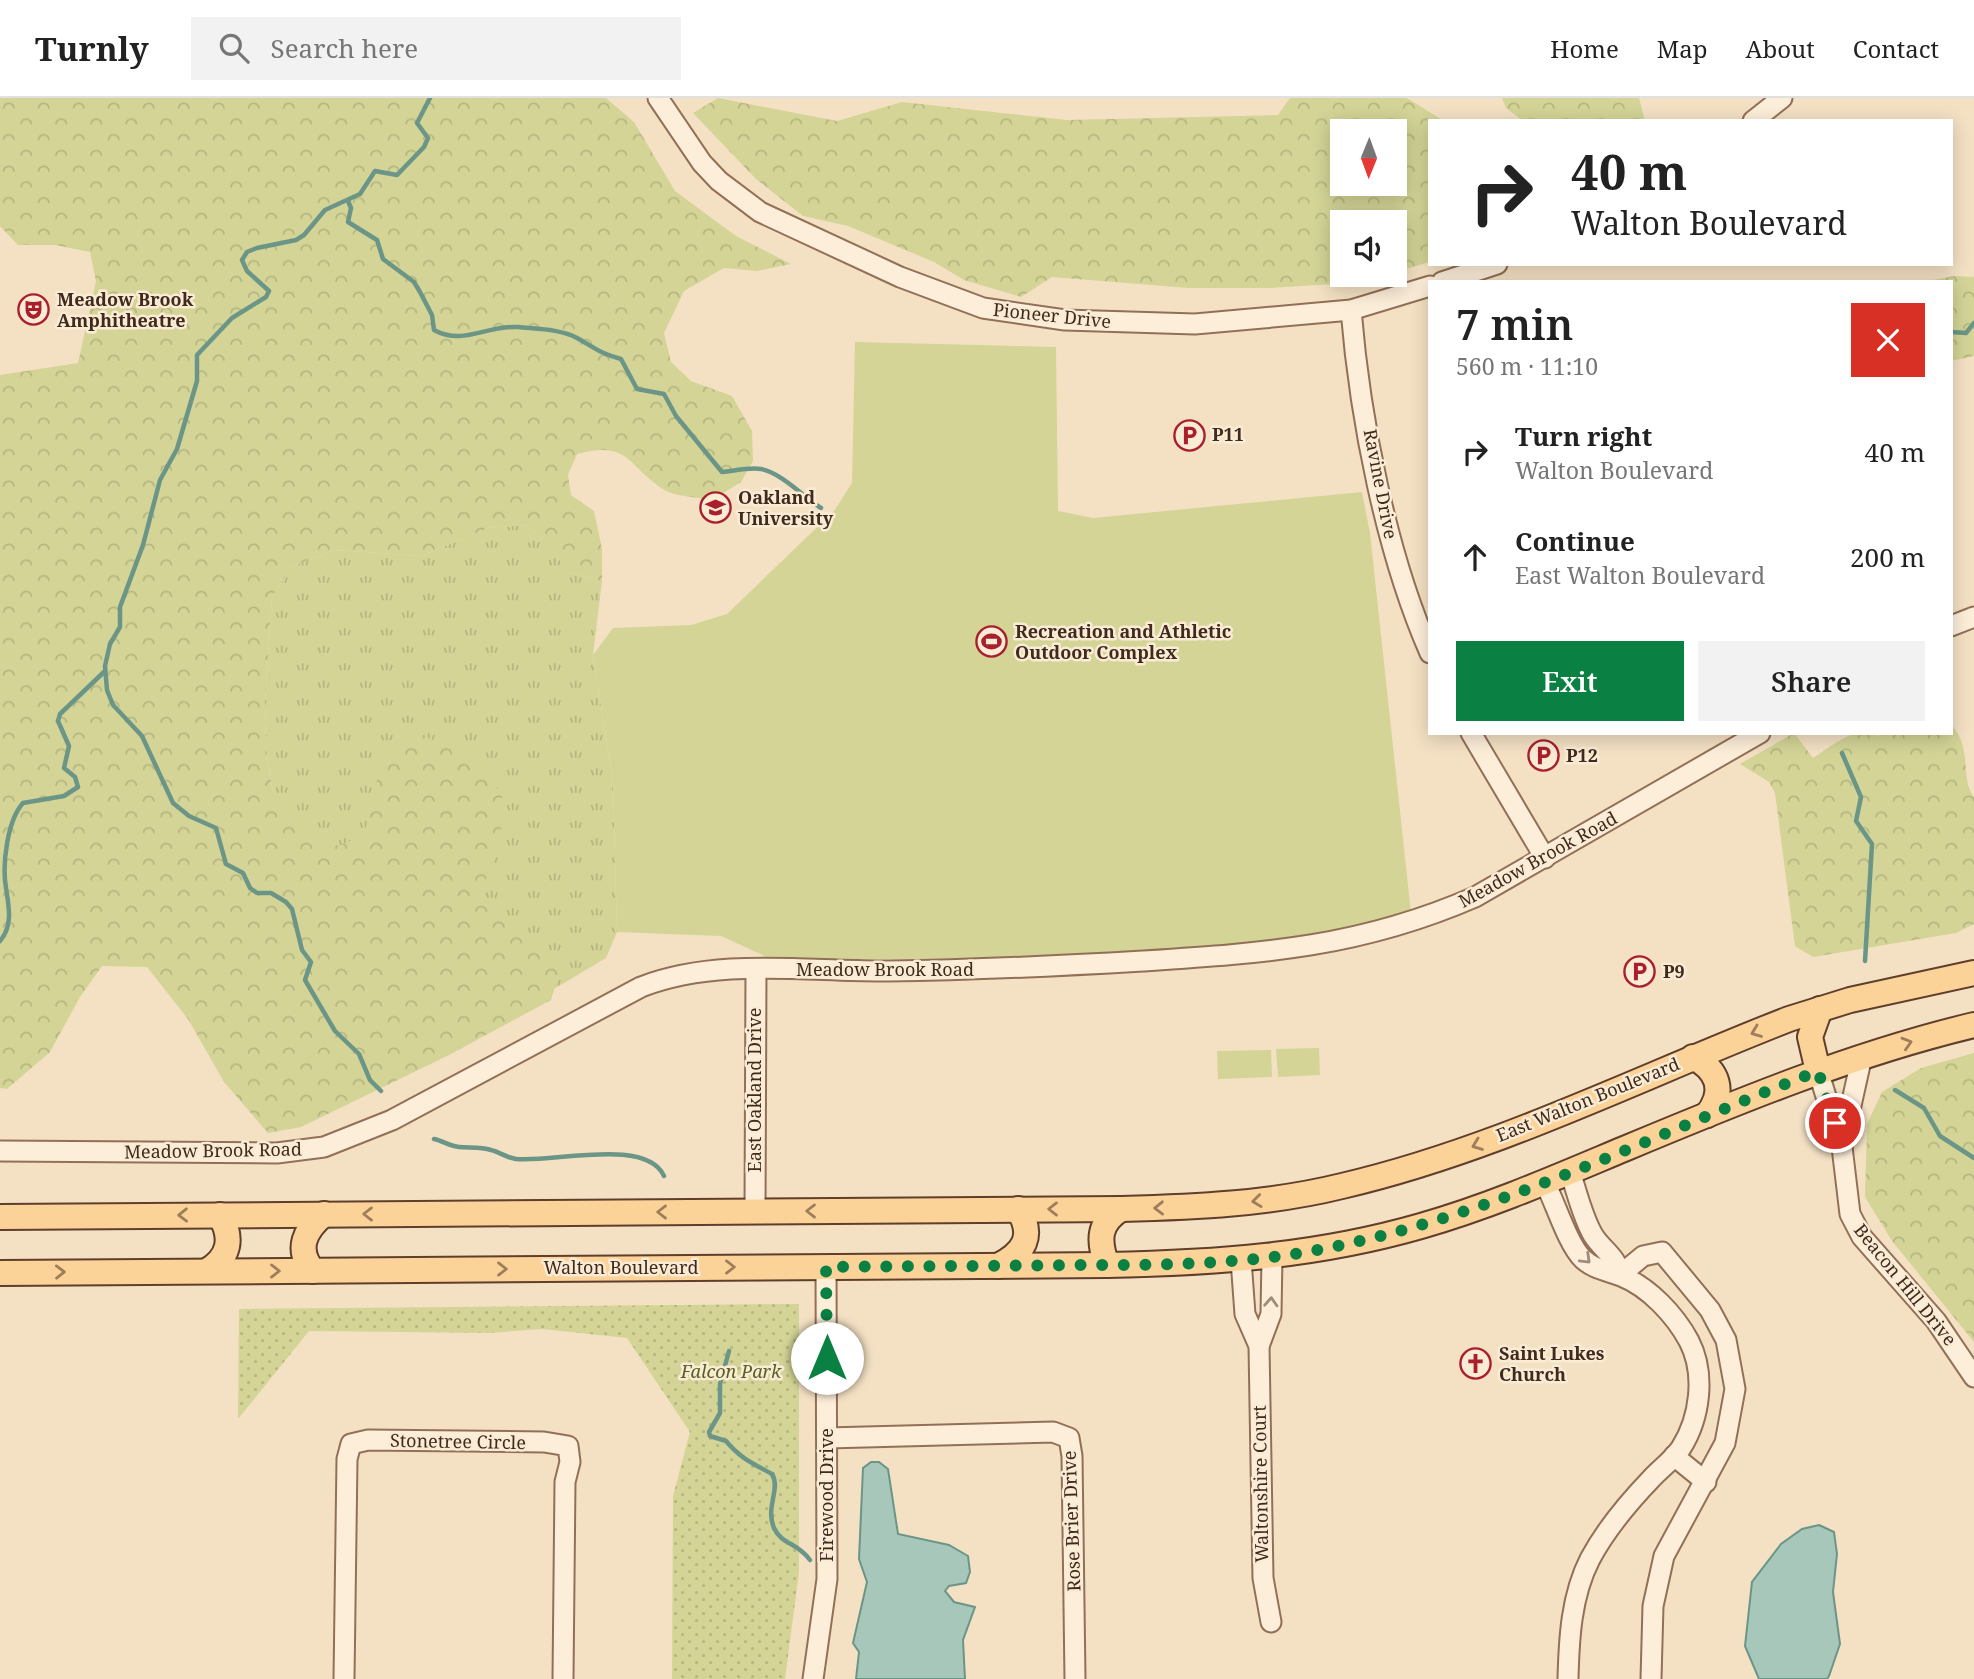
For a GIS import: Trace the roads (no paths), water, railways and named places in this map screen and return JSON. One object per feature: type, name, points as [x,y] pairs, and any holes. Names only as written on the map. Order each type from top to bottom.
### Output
[{"type":"main road","name":"East Walton Boulevard","points":[[1121,1209],[1197,1207],[1302,1195],[1401,1171],[1486,1142],[1693,1057],[1820,1009],[1974,973]]},
{"type":"main road","points":[[1818,1071],[1810,1037],[1820,1009]]},
{"type":"main road","points":[[1241,1260],[1323,1249],[1420,1226],[1545,1182],[1818,1071],[1974,1025]]},
{"type":"main road","points":[[1693,1057],[1712,1070],[1718,1084],[1717,1100],[1707,1115]]},
{"type":"main road","points":[[998,1266],[1012,1259],[1025,1245],[1027,1230],[1018,1209]]},
{"type":"main road","points":[[0,1217],[1121,1209]]},
{"type":"main road","points":[[1107,1265],[1101,1246],[1102,1229],[1111,1215],[1121,1209]]},
{"type":"main road","points":[[313,1271],[304,1258],[303,1242],[310,1227],[324,1214]]},
{"type":"main road","points":[[207,1271],[223,1258],[229,1244],[220,1215]]},
{"type":"main road","name":"Walton Boulevard","points":[[0,1273],[1107,1265],[1241,1260]]},
{"type":"street","name":"Pioneer Drive","points":[[658,98],[702,163],[719,181],[760,212],[900,277],[984,308],[1065,320],[1195,324],[1351,310],[1428,287]]},
{"type":"street","points":[[1756,119],[1782,98]]},
{"type":"street","points":[[1448,280],[1491,266]]},
{"type":"street","name":"Ravine Drive","points":[[1351,310],[1384,514],[1413,612],[1428,648]]},
{"type":"street","points":[[1953,625],[1974,617]]},
{"type":"street","points":[[1472,735],[1545,858]]},
{"type":"street","name":"Meadow Brook Road","points":[[0,1152],[277,1153],[324,1147],[392,1120],[641,987],[696,971],[1019,968],[1311,947],[1362,937],[1437,914],[1475,897],[1756,735]]},
{"type":"street","name":"East Oakland Drive","points":[[755,1211],[756,970]]},
{"type":"street","name":"Beacon Hill Drive","points":[[1842,1147],[1862,1056]]},
{"type":"street","name":"Beacon Hill Drive","points":[[1818,1071],[1842,1147],[1850,1214],[1862,1237],[1937,1321],[1974,1377]]},
{"type":"street","points":[[1570,1172],[1590,1227],[1600,1243],[1611,1252],[1620,1275]]},
{"type":"street","points":[[1545,1182],[1585,1261],[1603,1273],[1620,1275],[1646,1291],[1674,1318],[1690,1343],[1699,1371],[1698,1401],[1692,1424],[1674,1456],[1610,1525],[1588,1562],[1569,1631],[1568,1679]]},
{"type":"street","points":[[1570,1236],[1590,1227]]},
{"type":"street","points":[[1620,1275],[1643,1256],[1662,1252],[1710,1310],[1726,1340],[1735,1389],[1725,1443],[1664,1556],[1653,1606],[1651,1679]]},
{"type":"street","name":"Waltonshire Court","points":[[1270,1622],[1263,1578],[1259,1346],[1271,1314],[1272,1257]]},
{"type":"street","name":"Waltonshire Court","points":[[1241,1260],[1245,1314],[1259,1346]]},
{"type":"street","name":"Firewood Drive","points":[[813,1679],[827,1579],[826,1267]]},
{"type":"street","name":"Rose Brier Drive","points":[[827,1438],[1053,1432],[1069,1438],[1072,1456],[1075,1679]]},
{"type":"street","name":"Stonetree Circle","points":[[344,1679],[346,1459],[351,1444],[368,1440],[544,1442],[568,1446],[563,1679]]},
{"type":"street","points":[[1674,1456],[1706,1482]]},
{"type":"waterway","points":[[381,1091],[370,1080],[359,1054],[335,1031],[305,980],[311,962],[302,950],[292,909],[271,893],[257,893],[250,888],[243,873],[226,864],[216,828],[189,816],[173,803],[142,736],[113,705],[107,690],[105,666],[110,644],[120,627],[120,607],[143,545],[160,480],[177,449],[197,381],[197,355],[232,318],[266,297],[269,291],[247,271],[242,260],[247,252],[296,240],[304,235],[325,210],[360,194],[375,171],[397,175],[424,147],[428,138],[417,123],[430,98]]},
{"type":"waterway","points":[[348,201],[351,208],[348,222],[377,240],[383,259],[414,282],[432,315],[434,330],[465,336],[518,327],[571,335],[603,353],[621,359],[637,389],[664,394],[676,416],[722,472],[752,468],[768,471],[821,508]]},
{"type":"waterway","points":[[1953,332],[1966,333],[1974,323]]},
{"type":"waterway","points":[[0,941],[8,923],[5,868],[13,821],[23,803],[64,796],[78,787],[75,777],[64,768],[69,746],[58,721],[60,714],[105,671]]},
{"type":"waterway","points":[[1842,753],[1861,797],[1856,821],[1872,844],[1865,961]]},
{"type":"waterway","points":[[1895,1090],[1924,1108],[1940,1136],[1974,1158]]},
{"type":"waterway","points":[[434,1139],[456,1146],[487,1149],[516,1159],[597,1154],[638,1157],[654,1164],[664,1176]]},
{"type":"waterway","points":[[729,1351],[720,1384],[720,1413],[709,1432],[710,1436],[726,1441],[741,1456],[772,1474],[775,1486],[771,1513],[774,1528],[781,1538],[810,1560]]},
{"type":"place","name":"Meadow Brook Amphitheatre","points":[[34,310]]},
{"type":"place","name":"P11","points":[[1189,435]]},
{"type":"place","name":"Oakland University","points":[[715,508]]},
{"type":"place","name":"Recreation and Athletic Outdoor Complex","points":[[992,642]]},
{"type":"place","name":"P12","points":[[1543,756]]},
{"type":"place","name":"P9","points":[[1640,972]]},
{"type":"place","name":"Saint Lukes Church","points":[[1476,1364]]},
{"type":"park label","name":"Falcon Park","points":[[731,1372]]}]
